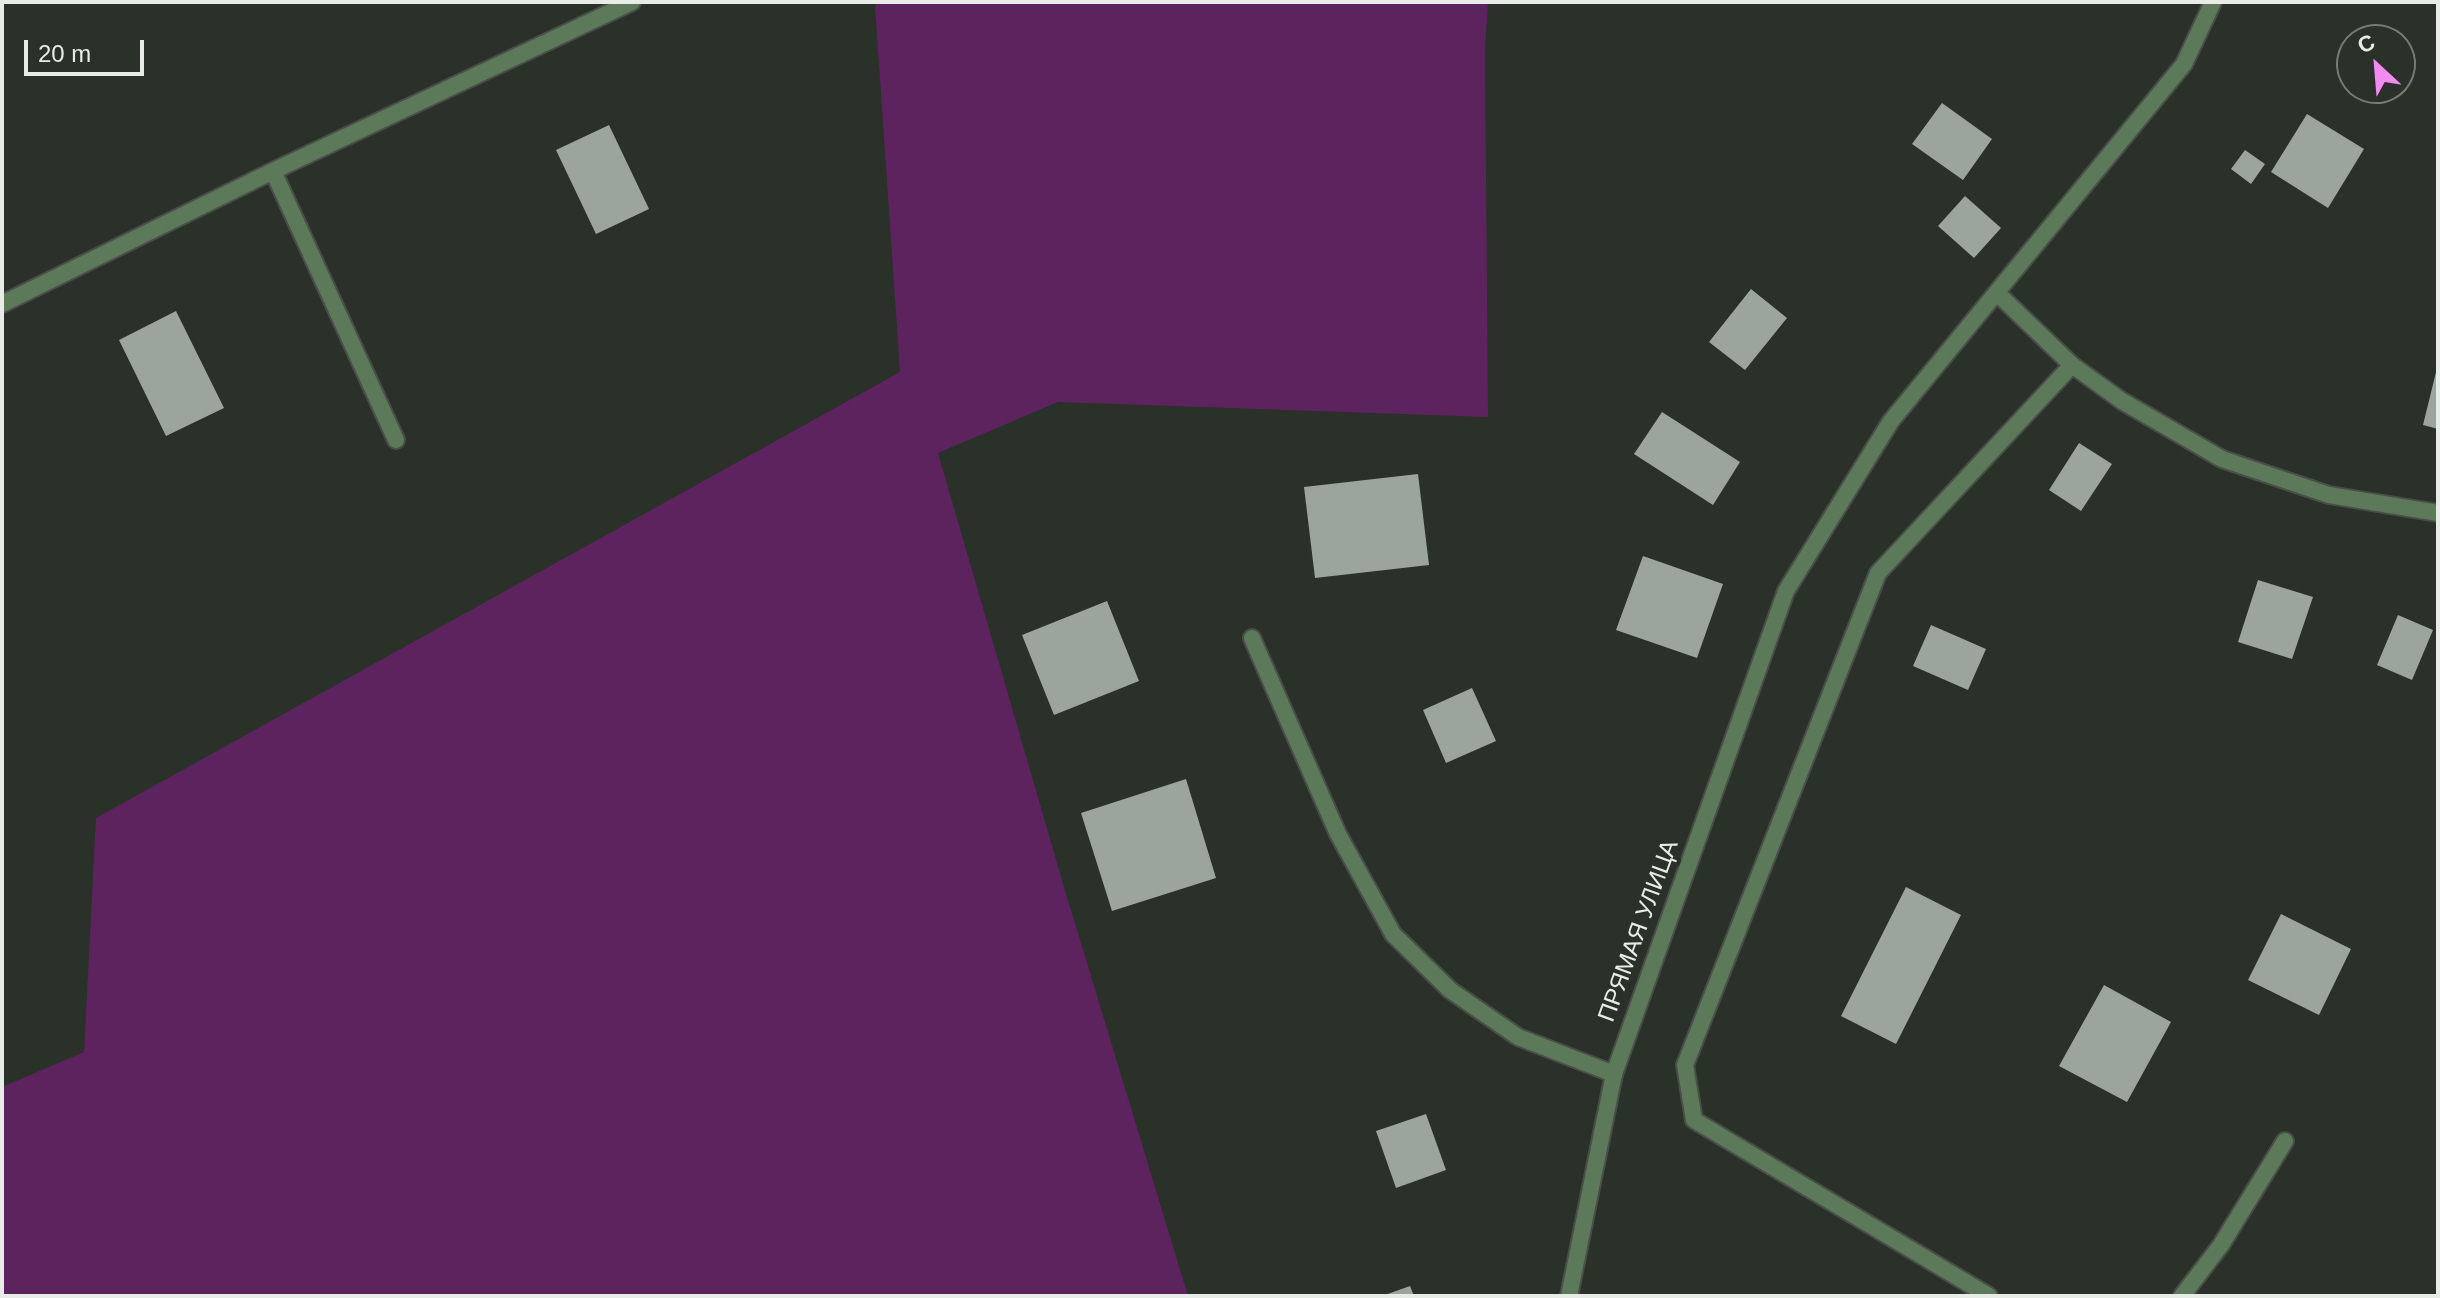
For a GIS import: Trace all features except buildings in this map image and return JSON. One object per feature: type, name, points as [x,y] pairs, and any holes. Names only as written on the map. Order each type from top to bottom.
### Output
[{"type":"street","points":[[2,304],[273,171],[632,2]]},
{"type":"street","name":"ПРЯМАЯ УЛИЦА","points":[[1569,1296],[1614,1074],[1786,591],[1891,421],[2184,64],[2213,2]]},
{"type":"street","points":[[273,171],[396,440]]},
{"type":"street","points":[[1997,293],[2072,365],[2122,401],[2222,459],[2329,495],[2438,513]]},
{"type":"street","points":[[1989,1296],[1694,1120],[1685,1065],[1878,573],[2072,365]]},
{"type":"street","points":[[1252,638],[1338,834],[1393,934],[1450,990],[1518,1037],[1614,1074]]},
{"type":"street","points":[[2182,1296],[2221,1245],[2285,1141]]},
{"type":"shaded area","points":[[878,2],[1488,2],[1485,51],[1488,417],[1058,402],[938,453],[1064,887],[1188,1296],[2,1296],[2,1087],[84,1052],[96,818],[900,372],[875,6]]}]
